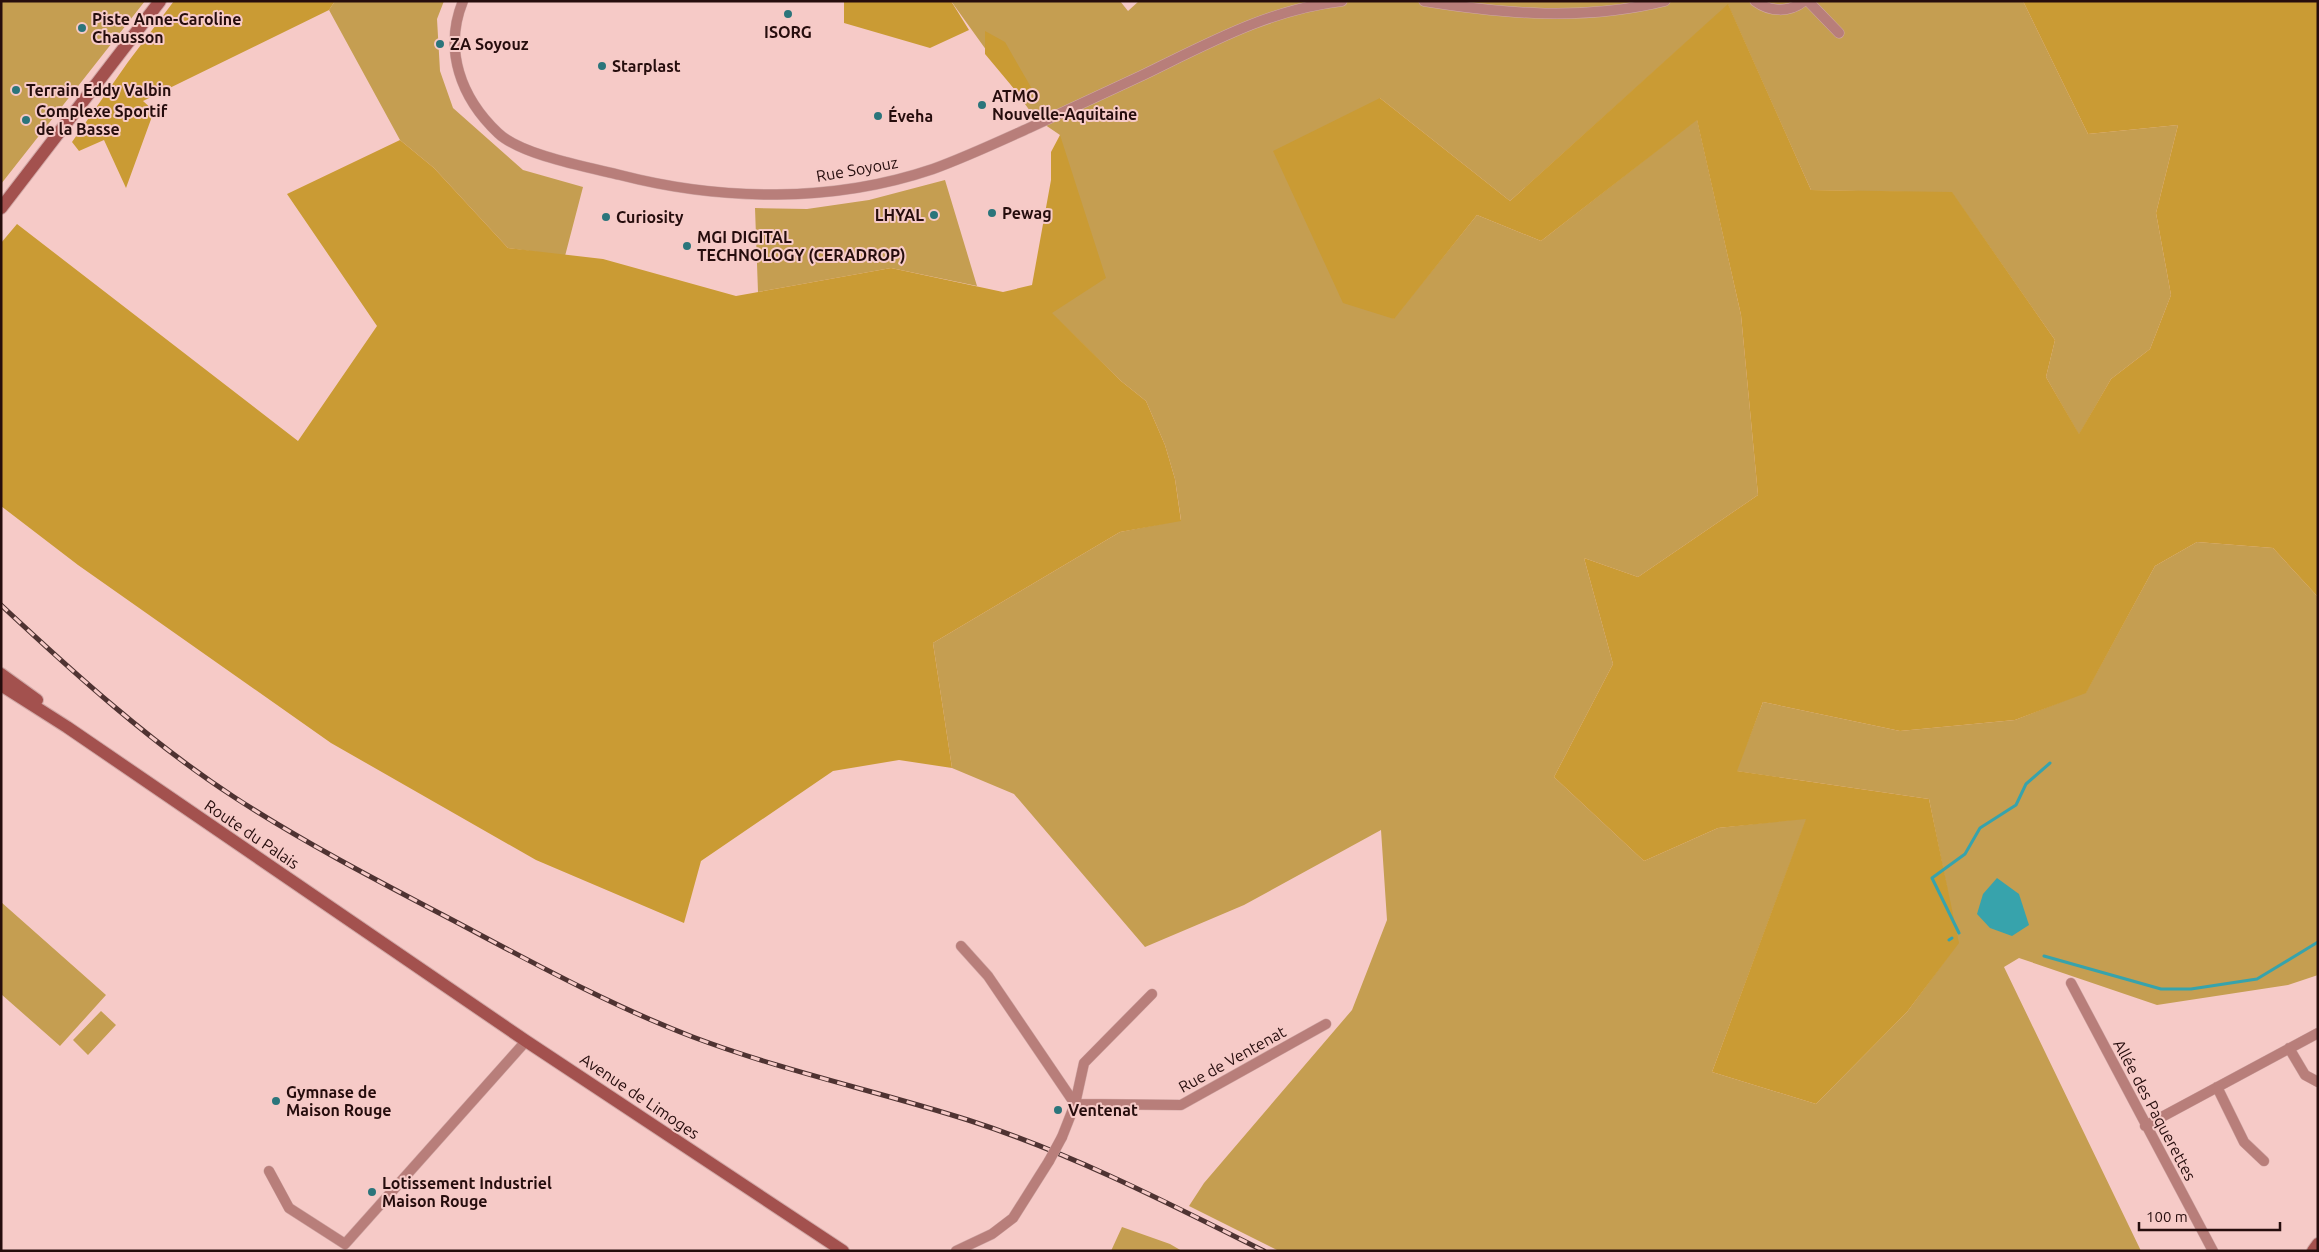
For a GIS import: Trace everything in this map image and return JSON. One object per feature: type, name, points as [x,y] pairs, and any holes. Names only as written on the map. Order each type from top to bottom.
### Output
[{"type":"main road","points":[[1,208],[160,1]]},
{"type":"main road","name":"Route du Palais","points":[[1,674],[58,716],[67,727]]},
{"type":"main road","name":"Route du Palais","points":[[1,685],[67,727],[419,967]]},
{"type":"main road","name":"Avenue de Limoges","points":[[419,967],[526,1041],[843,1251]]},
{"type":"main road","points":[[2313,1251],[2318,1244]]},
{"type":"street","name":"Rue Soyouz","points":[[463,1],[457,15],[455,53],[463,88],[481,117],[504,139],[556,158],[656,184],[722,194],[768,195],[820,192],[885,182],[932,169],[1009,137],[1235,31],[1290,11],[1342,1]]},
{"type":"street","points":[[1424,1],[1523,14],[1579,14],[1618,10],[1665,1]]},
{"type":"street","points":[[1755,1],[1767,8],[1781,10],[1794,7],[1806,1],[1839,33]]},
{"type":"street","points":[[961,946],[988,976],[1075,1104]]},
{"type":"street","name":"Allée des Paquerettes","points":[[2071,983],[2145,1126],[2213,1251]]},
{"type":"street","points":[[956,1251],[992,1234],[1013,1218],[1050,1161],[1062,1137],[1075,1104],[1084,1064],[1152,994]]},
{"type":"street","name":"Rue de Ventenat","points":[[1075,1104],[1181,1104],[1326,1024]]},
{"type":"street","points":[[2145,1126],[2318,1033]]},
{"type":"street","points":[[269,1172],[290,1208],[345,1244],[526,1041]]},
{"type":"street","points":[[2289,1048],[2305,1075],[2318,1082]]},
{"type":"street","points":[[2217,1087],[2244,1142],[2264,1161]]},
{"type":"shaded area","name":"Complexe Sportif de la Basse","points":[[1,1],[145,1],[1,184]]},
{"type":"shaded area","points":[[174,1],[335,1],[329,10],[143,101],[154,111],[126,188],[104,140],[79,151],[72,142],[128,62]]},
{"type":"shaded area","points":[[335,1],[444,1],[437,19],[440,71],[453,108],[523,170],[583,187],[565,256],[508,248],[434,168],[400,140],[329,10]]},
{"type":"shaded area","points":[[844,1],[951,1],[969,30],[930,48],[844,23]]},
{"type":"shaded area","points":[[951,1],[1120,1],[1128,11],[1139,1],[2023,1],[2088,134],[2178,125],[2156,213],[2171,295],[2150,349],[2111,379],[2079,435],[2046,377],[2055,340],[1952,193],[1811,190],[1728,5],[1510,201],[1380,98],[1393,319],[1477,215],[1541,241],[1697,119],[1741,315],[1758,495],[1638,577],[1584,558],[1613,664],[1554,777],[1644,861],[1718,828],[1807,818],[1712,1072],[1816,1104],[1907,1012],[1958,943],[1929,799],[1736,771],[1763,702],[1900,731],[2015,720],[2086,692],[2155,566],[2197,542],[2273,548],[2318,597],[2318,975],[2288,985],[2157,1005],[2019,958],[2004,967],[2141,1251],[1279,1251],[1189,1206],[1204,1183],[1352,1010],[1387,920],[1381,830],[1244,905],[1145,947],[1014,794],[952,768],[933,643],[1120,532],[1181,520],[1175,479],[1165,445],[1146,401],[1121,381],[1051,313],[1060,135],[1035,118]]},
{"type":"shaded area","points":[[2023,1],[2318,1],[2318,597],[2273,548],[2197,542],[2155,566],[2086,693],[2015,720],[1900,731],[1763,702],[1737,771],[1929,799],[1959,943],[1907,1012],[1816,1104],[1712,1072],[1806,819],[1718,828],[1644,861],[1554,777],[1613,664],[1584,558],[1638,577],[1758,495],[1741,315],[1697,120],[1541,241],[1477,215],[1394,319],[1343,303],[1273,151],[1380,98],[1510,201],[1728,4],[1811,190],[1952,192],[2055,340],[2046,377],[2079,434],[2111,379],[2150,349],[2171,295],[2156,213],[2178,125],[2088,134]]},
{"type":"shaded area","points":[[985,31],[1005,42],[1032,89],[1021,97],[985,54]]},
{"type":"shaded area","points":[[1060,135],[1106,278],[1052,313],[1121,381],[1146,401],[1165,445],[1175,479],[1181,521],[1120,532],[933,643],[952,768],[899,760],[833,771],[701,861],[684,923],[536,860],[331,743],[78,565],[1,506],[1,243],[17,224],[298,441],[377,326],[287,194],[400,140],[434,168],[508,248],[603,259],[736,296],[891,268],[1003,292],[1032,285],[1051,180],[1051,152]]},
{"type":"shaded area","points":[[945,180],[977,286],[891,268],[758,292],[755,208],[807,209],[869,200]]},
{"type":"shaded area","points":[[1,902],[106,995],[60,1046],[1,994]]},
{"type":"shaded area","points":[[101,1011],[116,1025],[88,1055],[73,1040]]},
{"type":"shaded area","points":[[1122,1227],[1170,1244],[1182,1251],[1111,1251]]},
{"type":"water","points":[[1997,878],[2019,894],[2029,925],[2012,936],[1990,928],[1977,914],[1983,894]]},
{"type":"waterway","points":[[1959,933],[1932,878],[1965,854],[1980,828],[2016,805],[2026,784],[2050,763]]},
{"type":"waterway","points":[[2044,956],[2161,989],[2191,989],[2257,979],[2318,942]]},
{"type":"railway","points":[[1,605],[85,682],[143,730],[173,754],[234,797],[346,863],[546,970],[633,1012],[693,1037],[796,1071],[968,1120],[1006,1133],[1082,1163],[1264,1251]]},
{"type":"place","name":"ISORG","points":[[788,14]]},
{"type":"place","name":"Piste Anne-Caroline Chausson","points":[[82,28]]},
{"type":"place","name":"ZA Soyouz","points":[[440,44]]},
{"type":"place","name":"Starplast","points":[[602,66]]},
{"type":"place","name":"Terrain Eddy Valbin","points":[[16,90]]},
{"type":"place","name":"ATMO Nouvelle-Aquitaine","points":[[982,105]]},
{"type":"place","name":"Éveha","points":[[878,116]]},
{"type":"place","name":"Complexe Sportif de la Basse","points":[[26,120]]},
{"type":"place","name":"Pewag","points":[[992,213]]},
{"type":"place","name":"LHYAL","points":[[934,215]]},
{"type":"place","name":"Curiosity","points":[[606,217]]},
{"type":"place","name":"MGI DIGITAL TECHNOLOGY (CERADROP)","points":[[687,246]]},
{"type":"place","name":"Gymnase de Maison Rouge","points":[[276,1101]]},
{"type":"place","name":"Ventenat","points":[[1058,1110]]},
{"type":"place","name":"Lotissement Industriel Maison Rouge","points":[[372,1192]]}]
